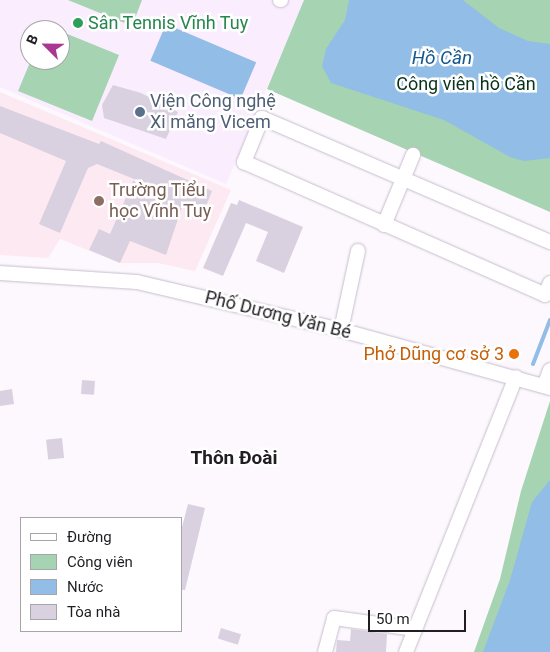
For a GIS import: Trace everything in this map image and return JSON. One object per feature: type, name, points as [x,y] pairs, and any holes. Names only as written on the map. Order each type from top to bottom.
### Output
[{"type":"street","points":[[549,286],[545,295],[244,162],[262,118],[550,242]]},
{"type":"street","points":[[384,225],[413,155]]},
{"type":"street","points":[[341,330],[358,251]]},
{"type":"street","name":"Phố Dương Văn Bé","points":[[0,273],[137,282],[341,330],[547,387]]},
{"type":"street","points":[[547,387],[550,370]]},
{"type":"street","points":[[406,652],[516,377]]},
{"type":"street","points":[[325,652],[334,618],[415,629]]},
{"type":"shaded area","points":[[0,0],[304,0],[226,184],[0,87]]},
{"type":"shaded area","points":[[0,92],[231,190],[195,271],[158,263],[120,263],[60,239],[48,258],[0,255]]},
{"type":"green space","points":[[68,0],[142,0],[132,26]]},
{"type":"green space","name":"Công viên hồ Cần","points":[[304,0],[550,0],[550,212],[267,89]]},
{"type":"green space","points":[[70,35],[119,55],[92,121],[18,91],[27,70],[70,70]]},
{"type":"green space","points":[[550,401],[550,652],[474,652],[500,579],[521,491]]},
{"type":"water","name":"Hồ Cần","points":[[349,0],[463,0],[499,28],[528,41],[550,44],[550,158],[524,161],[510,157],[444,120],[331,83],[322,66],[326,49],[345,20]]},
{"type":"water","points":[[166,24],[256,62],[241,99],[150,61]]},
{"type":"water","points":[[550,480],[550,652],[483,652],[510,580],[532,502]]},
{"type":"building","name":"Viện Công nghệ Xi măng Vicem","points":[[113,85],[141,93],[178,112],[166,139],[104,118],[102,105]]},
{"type":"building","points":[[0,106],[99,144],[101,141],[212,191],[202,216],[182,207],[166,255],[130,241],[120,263],[89,250],[99,229],[110,234],[134,179],[97,164],[88,168],[60,233],[39,224],[66,161],[0,133]]},
{"type":"building","points":[[239,200],[303,227],[284,273],[256,261],[268,232],[246,223],[223,276],[203,268],[231,203],[237,205]]},
{"type":"building","points":[[82,380],[95,381],[94,395],[81,394]]},
{"type":"building","points":[[12,389],[14,404],[0,406],[0,391]]},
{"type":"building","points":[[62,438],[64,458],[48,460],[46,440]]},
{"type":"building","points":[[188,504],[205,508],[185,590],[182,590],[182,527]]},
{"type":"building","points":[[221,628],[241,634],[238,645],[218,639]]},
{"type":"building","points":[[351,629],[387,634],[386,652],[336,652],[337,640],[350,641]]},
{"type":"waterway","points":[[533,364],[550,320]]},
{"type":"place","name":"Sân Tennis Vĩnh Tuy","points":[[78,23]]},
{"type":"place","name":"Viện Công nghệ Xi măng Vicem","points":[[140,112]]},
{"type":"place","name":"Trường Tiểu học Vĩnh Tuy","points":[[99,201]]},
{"type":"place","name":"Phở Dũng cơ sở 3","points":[[514,354]]},
{"type":"district","name":"Thôn Đoài","points":[[234,458]]}]
